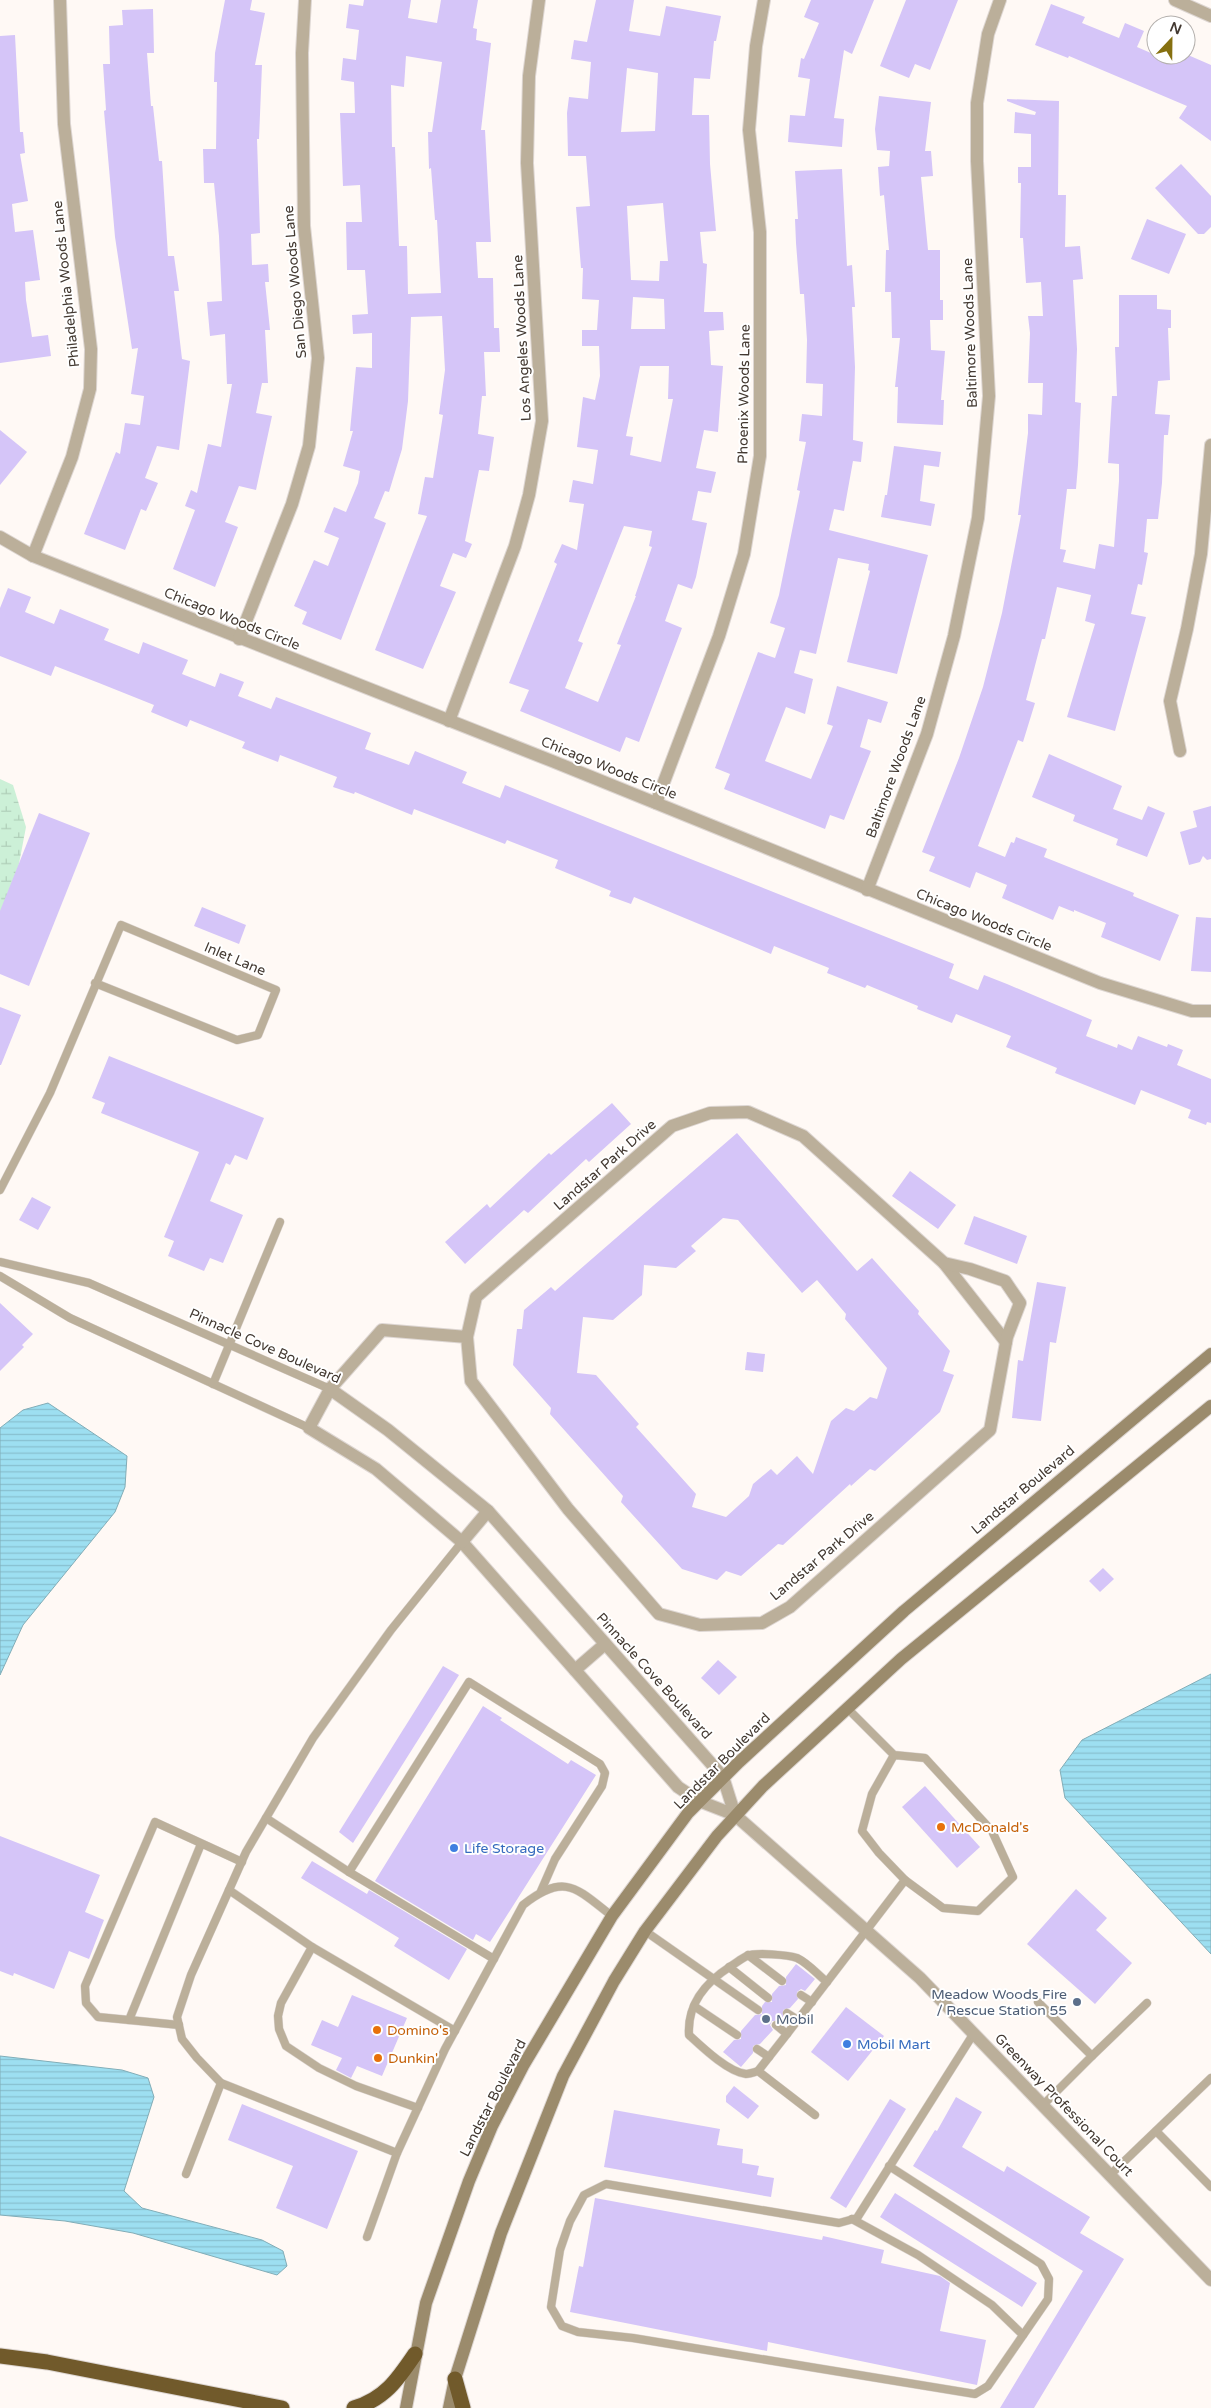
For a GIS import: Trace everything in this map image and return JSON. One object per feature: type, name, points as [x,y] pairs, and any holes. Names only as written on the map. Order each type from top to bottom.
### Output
[{"type":"highway","points":[[354,2408],[379,2397],[395,2384],[415,2354]]},
{"type":"highway","points":[[0,2356],[47,2362],[282,2408]]},
{"type":"highway","points":[[455,2379],[463,2408]]},
{"type":"street","name":"Philadelphia Woods Lane","points":[[33,556],[72,457],[90,389],[91,349],[64,124],[60,0]]},
{"type":"street","name":"San Diego Woods Lane","points":[[239,639],[292,504],[309,446],[318,358],[304,226],[302,53],[305,0]]},
{"type":"street","name":"Los Angeles Woods Lane","points":[[449,721],[515,546],[530,494],[542,421],[527,163],[529,76],[539,0]]},
{"type":"street","name":"Phoenix Woods Lane","points":[[656,803],[719,636],[744,554],[760,456],[760,232],[749,130],[756,46],[764,0]]},
{"type":"street","name":"Baltimore Woods Lane","points":[[867,890],[927,734],[954,636],[978,518],[989,396],[977,161],[977,103],[988,34],[1000,0]]},
{"type":"street","points":[[1175,0],[1211,16]]},
{"type":"street","points":[[1180,751],[1170,701],[1187,628],[1200,554],[1211,445]]},
{"type":"street","name":"Chicago Woods Circle","points":[[0,538],[33,556],[656,803],[867,890],[1100,982],[1192,1011],[1211,1011]]},
{"type":"street","name":"Landstar Park Drive","points":[[944,1263],[1006,1281],[1020,1303],[1006,1342],[990,1430],[790,1607],[762,1623],[700,1625],[658,1614],[568,1509],[471,1381],[467,1337],[476,1297],[672,1126],[710,1113],[748,1112],[803,1136],[944,1263],[1006,1342]]},
{"type":"street","points":[[467,1337],[382,1330],[330,1389],[309,1428],[376,1469],[462,1542],[678,1788],[699,1801],[735,1815]]},
{"type":"street","name":"Landstar Boulevard","points":[[406,2408],[426,2303],[469,2181],[492,2126],[522,2066],[612,1916],[699,1801],[904,1611],[1211,1354]]},
{"type":"street","name":"Pinnacle Cove Boulevard","points":[[330,1389],[388,1430],[488,1511],[723,1777],[735,1815]]},
{"type":"street","points":[[449,2408],[455,2379],[501,2233],[562,2076],[614,1981],[645,1931],[735,1815],[847,1708],[901,1659],[1211,1406]]},
{"type":"street","points":[[462,1542],[488,1511]]},
{"type":"street","points":[[575,1670],[605,1644]]},
{"type":"street","name":"Greenway Professional Court","points":[[735,1815],[920,1978],[1211,2280]]},
{"type":"lane","name":"Inlet Lane","points":[[0,1190],[50,1093],[95,982],[121,924],[276,990],[258,1035],[237,1040],[95,982]]},
{"type":"lane","points":[[213,1384],[280,1222]]},
{"type":"lane","name":"Pinnacle Cove Boulevard","points":[[0,1262],[89,1283],[330,1389]]},
{"type":"lane","points":[[0,1276],[70,1318],[309,1428]]},
{"type":"lane","points":[[397,2153],[221,2083],[182,2039],[177,2017],[191,1975],[242,1862],[313,1738],[391,1630],[462,1542]]},
{"type":"lane","points":[[349,1872],[469,1682],[600,1764],[605,1773],[602,1786],[555,1859],[542,1891]]},
{"type":"lane","points":[[847,1708],[894,1755],[925,1758],[992,1831],[1013,1877],[978,1910],[943,1908],[905,1880],[862,1832],[872,1794],[894,1755]]},
{"type":"lane","points":[[266,1818],[349,1872],[494,1959]]},
{"type":"lane","points":[[179,2024],[107,2020],[98,2017],[86,2003],[85,1986],[155,1822],[242,1862]]},
{"type":"lane","points":[[129,2020],[202,1844]]},
{"type":"lane","points":[[828,1982],[798,1959],[778,1955],[748,1955],[713,1978],[702,1990],[688,2024],[689,2034],[707,2052],[733,2068],[746,2074],[758,2071],[828,1982],[867,1932],[905,1880]]},
{"type":"lane","points":[[367,2237],[397,2153],[418,2108],[455,2031],[523,1906],[542,1891],[561,1886],[581,1892],[612,1916]]},
{"type":"lane","points":[[229,1890],[312,1947],[455,2031]]},
{"type":"lane","points":[[645,1931],[758,2010]]},
{"type":"lane","points":[[312,1947],[281,2003],[278,2016],[279,2030],[286,2046],[319,2068],[356,2086],[418,2108]]},
{"type":"lane","points":[[748,1955],[782,1981]]},
{"type":"lane","points":[[729,1967],[768,1998]]},
{"type":"lane","points":[[802,1995],[812,2002]]},
{"type":"lane","points":[[1038,2002],[1092,2056]]},
{"type":"lane","points":[[1043,2105],[1147,2003]]},
{"type":"lane","points":[[694,2006],[738,2035]]},
{"type":"lane","points":[[787,2012],[798,2020]]},
{"type":"lane","points":[[776,2025],[787,2034]]},
{"type":"lane","points":[[889,2166],[1041,2264],[1049,2280],[1048,2299],[988,2386],[975,2394],[633,2338],[578,2332],[562,2326],[551,2307],[560,2250],[570,2221],[584,2195],[606,2184],[839,2223],[857,2218],[889,2166],[974,2033]]},
{"type":"lane","points":[[757,2049],[769,2057]]},
{"type":"lane","points":[[758,2071],[815,2115]]},
{"type":"lane","points":[[1110,2175],[1211,2078]]},
{"type":"lane","points":[[186,2174],[221,2083]]},
{"type":"lane","points":[[1156,2131],[1211,2187]]},
{"type":"lane","points":[[852,2219],[918,2255],[984,2299],[1023,2335]]},
{"type":"green space","points":[[0,779],[13,785],[26,827],[0,963]]},
{"type":"water","points":[[48,1403],[127,1456],[125,1487],[115,1512],[23,1625],[0,1675],[0,1428],[23,1410]]},
{"type":"water","points":[[1211,1674],[1211,1954],[1065,1798],[1060,1770],[1082,1740]]},
{"type":"water","points":[[0,2056],[122,2070],[148,2078],[154,2097],[124,2191],[142,2208],[262,2240],[283,2251],[287,2266],[277,2275],[133,2233],[65,2221],[0,2215]]},
{"type":"building","points":[[225,0],[252,0],[250,10],[265,13],[255,65],[262,65],[259,139],[257,139],[260,233],[251,234],[252,265],[268,264],[269,282],[265,282],[270,330],[265,330],[268,383],[262,383],[256,413],[272,416],[256,490],[239,486],[225,522],[238,527],[215,587],[173,569],[195,510],[185,506],[191,490],[197,493],[208,444],[221,447],[232,384],[227,384],[225,334],[210,336],[207,302],[222,301],[214,183],[204,183],[203,149],[216,149],[217,82],[214,82],[215,53]]},
{"type":"building","points":[[364,0],[411,0],[408,18],[437,23],[441,0],[478,0],[473,28],[477,29],[476,40],[491,43],[481,130],[485,130],[491,242],[476,242],[478,278],[493,278],[494,328],[499,328],[500,352],[484,352],[486,396],[482,396],[478,434],[494,437],[489,471],[479,470],[465,541],[472,544],[466,558],[453,553],[440,586],[456,592],[423,669],[375,650],[427,516],[418,514],[425,477],[433,478],[443,415],[439,414],[445,370],[442,316],[411,317],[408,401],[402,449],[389,492],[385,491],[374,518],[386,523],[341,640],[302,624],[307,612],[294,606],[314,560],[328,566],[339,538],[324,532],[334,507],[346,512],[358,483],[360,471],[343,466],[353,431],[350,431],[356,367],[372,368],[372,333],[353,334],[352,315],[368,314],[365,270],[347,270],[346,222],[362,222],[360,185],[343,186],[340,113],[355,113],[354,82],[341,80],[343,58],[356,60],[359,30],[346,28],[349,4],[363,6]],"holes":[[[406,56],[442,62],[432,132],[428,132],[429,169],[431,168],[435,220],[437,220],[441,293],[408,294],[407,246],[399,246],[395,147],[392,147],[391,85],[404,87]]]},
{"type":"building","points":[[596,0],[634,0],[629,31],[660,36],[666,6],[721,16],[716,41],[714,41],[710,79],[694,78],[692,115],[709,115],[710,164],[716,231],[700,232],[703,263],[707,264],[704,312],[723,312],[724,330],[709,331],[711,365],[723,366],[718,432],[704,430],[696,468],[716,472],[711,493],[698,491],[692,520],[707,523],[692,589],[678,584],[665,621],[682,628],[639,742],[626,737],[620,752],[520,711],[529,690],[509,683],[557,564],[554,562],[562,544],[577,550],[584,504],[569,502],[573,480],[593,484],[598,450],[577,447],[583,397],[595,400],[600,376],[599,346],[582,346],[582,330],[597,330],[599,300],[582,299],[583,268],[581,268],[576,207],[590,206],[586,156],[568,156],[567,113],[569,97],[588,99],[591,62],[571,59],[574,40],[587,42]],"holes":[[[627,68],[658,73],[655,131],[621,132]],[[663,203],[668,261],[660,261],[659,281],[631,280],[627,206]],[[633,297],[664,299],[665,329],[631,329]],[[640,366],[669,366],[668,399],[673,399],[661,462],[630,455],[633,437],[626,436]],[[624,526],[652,531],[649,546],[652,547],[636,596],[617,644],[621,645],[598,702],[565,688],[583,643],[578,641]]]},
{"type":"building","points":[[811,0],[874,0],[852,54],[844,50],[834,118],[844,119],[842,147],[788,142],[790,115],[805,116],[810,79],[798,77],[801,58],[804,59],[819,23],[804,17]]},
{"type":"building","points":[[906,0],[958,0],[930,70],[915,64],[909,78],[880,66]]},
{"type":"building","points":[[1051,4],[1085,17],[1082,23],[1119,38],[1125,23],[1144,31],[1137,47],[1146,51],[1146,65],[1196,65],[1196,58],[1211,65],[1211,141],[1179,118],[1187,106],[1069,56],[1068,58],[1035,45]]},
{"type":"building","points":[[153,9],[154,53],[147,53],[151,106],[153,106],[159,161],[162,161],[168,256],[174,256],[179,291],[174,291],[182,359],[190,361],[179,450],[157,446],[145,478],[158,483],[146,511],[141,509],[125,550],[84,534],[116,452],[120,454],[125,423],[140,425],[144,396],[131,394],[138,348],[132,349],[115,237],[104,111],[106,110],[103,64],[110,64],[109,26],[123,25],[122,10]]},
{"type":"building","points":[[15,35],[20,132],[23,132],[25,153],[20,154],[28,201],[12,204],[15,232],[33,230],[40,280],[25,282],[26,300],[32,337],[48,335],[51,356],[0,363],[0,36]]},
{"type":"building","points":[[879,96],[931,102],[925,151],[931,151],[933,176],[921,177],[928,250],[940,250],[940,300],[943,300],[943,320],[930,320],[931,350],[945,351],[941,400],[944,400],[943,425],[897,423],[898,387],[895,387],[900,338],[892,338],[891,292],[885,292],[886,250],[889,250],[884,195],[880,196],[878,167],[889,166],[890,151],[877,150],[875,129]]},
{"type":"building","points":[[1007,99],[1059,101],[1058,195],[1066,195],[1065,247],[1080,246],[1083,279],[1073,280],[1077,349],[1075,402],[1081,403],[1078,465],[1076,489],[1067,489],[1060,549],[1066,550],[1063,562],[1095,569],[1099,544],[1114,547],[1119,464],[1108,463],[1112,396],[1117,396],[1115,347],[1119,347],[1119,295],[1157,295],[1157,309],[1171,310],[1171,328],[1168,328],[1170,380],[1158,381],[1155,414],[1170,415],[1168,435],[1164,435],[1158,519],[1147,519],[1144,552],[1148,553],[1142,585],[1138,584],[1131,614],[1146,617],[1115,731],[1067,717],[1095,624],[1085,621],[1091,595],[1057,587],[1045,639],[1042,639],[1026,700],[1035,703],[1023,742],[1018,740],[978,846],[1005,857],[1011,842],[1014,843],[1016,837],[1047,849],[1044,857],[1134,893],[1133,896],[1179,915],[1160,961],[1101,937],[1106,923],[1074,910],[1074,912],[1059,906],[1053,920],[1002,898],[1007,885],[976,872],[970,888],[929,871],[935,857],[922,852],[959,758],[983,687],[1002,613],[1021,515],[1018,515],[1028,433],[1028,414],[1042,415],[1043,383],[1028,383],[1030,333],[1028,316],[1043,316],[1041,282],[1026,283],[1023,238],[1020,238],[1021,183],[1018,183],[1018,167],[1031,167],[1031,134],[1014,133],[1015,112],[1035,115],[1036,112],[1007,101]]},
{"type":"building","points":[[1181,164],[1211,196],[1211,227],[1204,234],[1198,234],[1155,188]]},
{"type":"building","points":[[842,169],[847,266],[852,265],[855,307],[852,307],[855,367],[853,440],[863,442],[861,462],[853,461],[844,511],[834,509],[829,530],[928,555],[897,674],[847,662],[870,571],[868,570],[869,564],[838,558],[816,654],[800,650],[794,673],[813,679],[805,714],[786,707],[765,761],[811,779],[833,726],[827,724],[837,686],[888,702],[881,723],[868,719],[860,747],[871,751],[844,820],[830,815],[825,829],[724,789],[730,774],[715,768],[758,652],[775,658],[785,628],[770,623],[779,595],[800,491],[797,490],[806,442],[799,441],[802,414],[822,416],[823,384],[806,383],[807,340],[804,294],[800,294],[796,243],[795,219],[798,219],[795,171]]},
{"type":"building","points":[[1147,219],[1186,234],[1169,274],[1131,259]]},
{"type":"building","points":[[0,430],[27,452],[0,485]]},
{"type":"building","points":[[894,446],[941,452],[939,467],[924,465],[920,501],[935,504],[931,526],[881,517],[885,495],[887,495]]},
{"type":"building","points":[[8,588],[31,597],[25,612],[54,624],[60,609],[109,629],[104,640],[139,654],[143,642],[188,660],[182,674],[215,687],[220,673],[244,682],[238,696],[271,709],[276,697],[371,733],[365,749],[409,765],[415,751],[467,772],[462,783],[500,798],[505,785],[954,964],[949,978],[978,990],[984,975],[1007,984],[1092,1020],[1086,1036],[1117,1048],[1118,1044],[1132,1050],[1138,1036],[1167,1047],[1168,1044],[1183,1050],[1177,1065],[1211,1079],[1211,1123],[1207,1122],[1206,1125],[1188,1118],[1191,1110],[1141,1090],[1135,1105],[1055,1073],[1057,1068],[1006,1047],[1011,1036],[956,1014],[952,1023],[917,1009],[918,1006],[867,985],[865,988],[827,973],[829,968],[774,946],[771,954],[634,897],[631,904],[609,896],[611,891],[555,868],[558,860],[507,840],[505,844],[414,809],[412,815],[355,792],[354,794],[333,787],[337,777],[280,755],[278,762],[242,748],[245,742],[190,720],[187,727],[151,712],[154,705],[99,683],[55,666],[51,676],[0,656],[0,608]]},
{"type":"building","points":[[1049,754],[1122,786],[1113,809],[1142,820],[1148,806],[1165,813],[1147,857],[1116,845],[1118,839],[1073,821],[1075,815],[1032,797]]},
{"type":"building","points":[[1211,806],[1211,859],[1207,860],[1203,856],[1200,862],[1189,865],[1180,832],[1197,827],[1193,811]]},
{"type":"building","points":[[39,813],[90,833],[29,986],[0,974],[0,911]]},
{"type":"building","points":[[202,907],[246,925],[239,944],[194,926]]},
{"type":"building","points":[[1196,917],[1211,918],[1211,972],[1191,971]]},
{"type":"building","points":[[0,1007],[21,1015],[1,1065],[0,1065]]},
{"type":"building","points":[[109,1056],[264,1118],[247,1160],[235,1155],[230,1165],[226,1163],[210,1201],[243,1215],[223,1263],[210,1258],[204,1271],[168,1256],[174,1241],[164,1237],[199,1152],[101,1113],[105,1103],[92,1098]]},
{"type":"building","points":[[612,1103],[631,1124],[589,1162],[586,1159],[528,1213],[524,1210],[465,1264],[445,1242],[487,1204],[490,1208],[549,1153],[551,1155]]},
{"type":"building","points":[[737,1133],[857,1271],[872,1258],[919,1311],[918,1314],[950,1351],[943,1371],[954,1375],[940,1412],[875,1471],[870,1469],[851,1486],[850,1484],[783,1545],[778,1544],[741,1576],[726,1571],[717,1580],[682,1569],[621,1502],[623,1496],[550,1414],[551,1408],[513,1365],[517,1329],[522,1329],[524,1310],[551,1287],[555,1291]],"holes":[[[723,1218],[738,1220],[802,1293],[817,1280],[846,1314],[845,1319],[887,1368],[877,1399],[870,1397],[854,1411],[846,1408],[831,1421],[813,1474],[797,1456],[777,1475],[771,1469],[753,1484],[749,1496],[726,1517],[692,1507],[696,1494],[636,1427],[639,1424],[596,1375],[577,1373],[583,1317],[613,1320],[642,1295],[644,1265],[676,1268],[696,1251],[691,1246]]]},
{"type":"building","points":[[910,1171],[956,1205],[938,1229],[892,1196]]},
{"type":"building","points":[[32,1197],[51,1207],[38,1230],[19,1220]]},
{"type":"building","points":[[974,1216],[1027,1236],[1017,1264],[964,1244]]},
{"type":"building","points":[[1037,1282],[1066,1287],[1056,1343],[1050,1342],[1041,1421],[1012,1418],[1018,1360],[1023,1361]]},
{"type":"building","points":[[0,1303],[33,1334],[22,1345],[24,1347],[0,1371]]},
{"type":"building","points":[[747,1352],[765,1354],[763,1372],[745,1370]]},
{"type":"building","points":[[1103,1568],[1114,1579],[1100,1592],[1089,1581]]},
{"type":"building","points":[[718,1660],[737,1677],[719,1695],[701,1678]]},
{"type":"building","points":[[443,1666],[459,1675],[353,1843],[339,1832]]},
{"type":"building","points":[[483,1706],[502,1718],[500,1720],[568,1764],[571,1760],[596,1775],[490,1942],[476,1934],[473,1940],[375,1881]]},
{"type":"building","name":"McDonald's","points":[[925,1786],[980,1847],[957,1868],[902,1807]]},
{"type":"building","points":[[0,1836],[100,1875],[85,1912],[104,1920],[89,1959],[69,1951],[54,1989],[14,1973],[13,1976],[0,1971]]},
{"type":"building","points":[[312,1861],[367,1894],[369,1890],[467,1949],[449,1980],[394,1946],[399,1938],[301,1878]]},
{"type":"building","points":[[1076,1889],[1107,1918],[1096,1930],[1132,1963],[1095,2004],[1027,1944]]},
{"type":"building","name":"Mobil","points":[[796,1964],[815,1979],[805,1991],[801,1989],[797,1992],[798,1999],[790,2008],[783,2010],[783,2017],[780,2021],[772,2021],[770,2025],[773,2030],[760,2044],[753,2046],[753,2053],[741,2067],[723,2052],[734,2040],[741,2039],[741,2031],[755,2015],[762,2014],[762,2006],[765,2002],[772,2002],[772,1994],[779,1986],[786,1985],[786,1977]]},
{"type":"building","points":[[352,1995],[407,2018],[382,2076],[357,2066],[351,2078],[336,2070],[342,2058],[311,2045],[322,2020],[338,2027]]},
{"type":"building","name":"Mobil Mart","points":[[846,2007],[884,2036],[848,2081],[811,2052]]},
{"type":"building","points":[[734,2086],[759,2106],[748,2119],[726,2102],[726,2096]]},
{"type":"building","points":[[956,2097],[982,2112],[962,2147],[1004,2172],[1007,2166],[1090,2217],[1080,2233],[1124,2259],[1034,2408],[1000,2408],[1083,2271],[913,2166],[935,2130],[937,2131]]},
{"type":"building","points":[[890,2099],[906,2109],[846,2208],[830,2198]]},
{"type":"building","points":[[242,2104],[358,2151],[327,2229],[276,2208],[293,2166],[228,2140]]},
{"type":"building","points":[[614,2110],[720,2129],[717,2145],[743,2149],[742,2163],[759,2166],[757,2175],[774,2178],[771,2197],[604,2167]]},
{"type":"building","points":[[895,2193],[1037,2283],[1022,2307],[880,2217]]},
{"type":"building","points":[[595,2198],[822,2240],[823,2236],[884,2250],[881,2263],[940,2276],[950,2283],[940,2331],[986,2340],[977,2385],[768,2342],[767,2351],[570,2312],[579,2266],[583,2267]]},
{"type":"place","name":"McDonald's","points":[[941,1827]]},
{"type":"place","name":"Life Storage","points":[[454,1848]]},
{"type":"place","name":"Meadow Woods Fire / Rescue Station 55","points":[[1077,2002]]},
{"type":"place","name":"Mobil","points":[[766,2019]]},
{"type":"place","name":"Domino's","points":[[377,2030]]},
{"type":"place","name":"Mobil Mart","points":[[847,2044]]},
{"type":"place","name":"Dunkin'","points":[[378,2058]]}]
